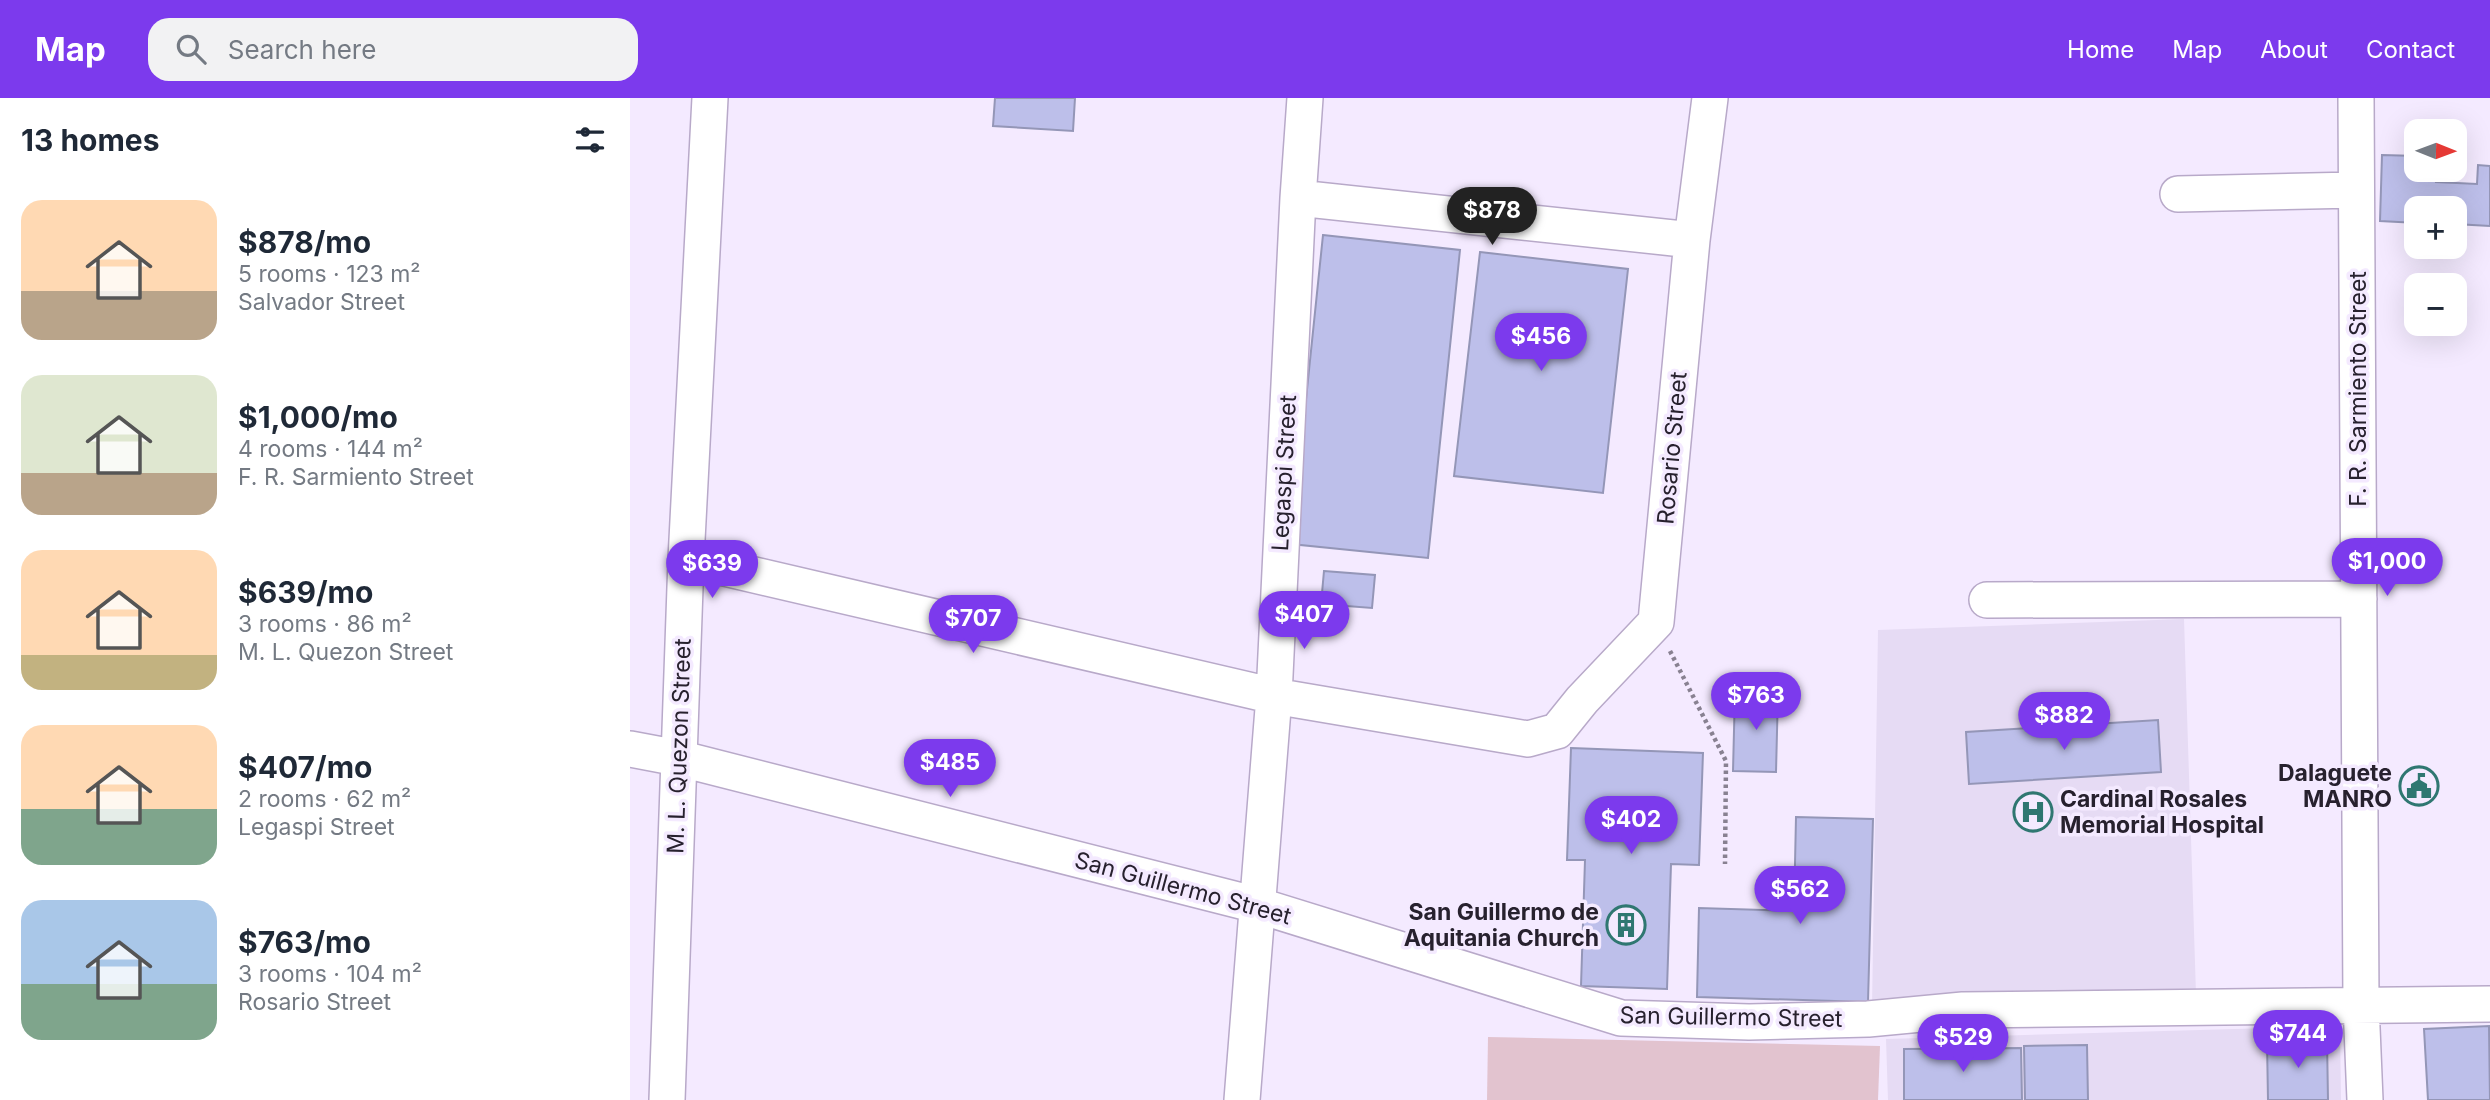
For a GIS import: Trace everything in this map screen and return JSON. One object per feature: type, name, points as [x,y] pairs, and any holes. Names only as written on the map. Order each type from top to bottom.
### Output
[{"type":"street","name":"M. L. Quezon Street","points":[[667,1100],[686,559],[710,98]]},
{"type":"street","name":"Legaspi Street","points":[[1242,1100],[1274,696],[1305,98]]},
{"type":"street","name":"Rosario Street","points":[[1656,622],[1692,240],[1710,98]]},
{"type":"street","name":"F. R. Sarmiento Street","points":[[2356,98],[2361,1004],[2365,1100]]},
{"type":"street","points":[[2178,194],[2356,190]]},
{"type":"street","points":[[1298,198],[1692,240]]},
{"type":"street","points":[[686,559],[1274,696],[1528,739],[1557,730],[1656,622]]},
{"type":"street","points":[[1987,600],[2359,598]]},
{"type":"street","name":"San Guillermo Street","points":[[630,749],[678,758],[1257,905],[1621,1018],[1749,1022],[1868,1019],[1964,1010],[2490,1004]]},
{"type":"path","points":[[1656,622],[1726,761],[1725,864]]},
{"type":"shaded area","name":"Cardinal Rosales Memorial Hospital","points":[[2184,619],[2196,994],[1872,1008],[1878,630]]},
{"type":"shaded area","points":[[2340,1026],[2341,1100],[1888,1100],[1886,1039]]},
{"type":"shaded area","points":[[1488,1037],[1880,1046],[1878,1100],[1487,1100]]},
{"type":"building","points":[[995,98],[1075,98],[1073,131],[993,126]]},
{"type":"building","points":[[2382,155],[2404,156],[2404,182],[2477,184],[2478,165],[2490,166],[2490,226],[2467,225],[2467,196],[2404,196],[2404,222],[2380,221]]},
{"type":"building","points":[[1323,235],[1460,250],[1428,558],[1291,544]]},
{"type":"building","points":[[1480,252],[1628,269],[1603,493],[1454,476]]},
{"type":"building","points":[[1324,571],[1375,575],[1372,608],[1321,604]]},
{"type":"building","points":[[1735,691],[1778,692],[1776,772],[1733,771]]},
{"type":"building","points":[[2158,720],[2161,772],[1969,784],[1966,732]]},
{"type":"building","name":"San Guillermo de Aquitania Church","points":[[1571,748],[1703,753],[1699,865],[1671,864],[1667,989],[1581,986],[1585,860],[1567,860]]},
{"type":"building","points":[[1796,817],[1873,819],[1868,1002],[1697,997],[1699,908],[1794,911]]},
{"type":"building","points":[[2489,1026],[2490,1100],[2428,1100],[2424,1029]]},
{"type":"building","points":[[2327,1040],[2328,1100],[2268,1100],[2267,1042]]},
{"type":"building","points":[[2087,1045],[2088,1100],[2025,1100],[2024,1046]]},
{"type":"building","points":[[2021,1048],[2022,1100],[1904,1100],[1904,1049]]},
{"type":"place","name":"Dalaguete MANRO","points":[[2419,786]]},
{"type":"place","name":"Cardinal Rosales Memorial Hospital","points":[[2033,812]]},
{"type":"place","name":"San Guillermo de Aquitania Church","points":[[1626,925]]}]
